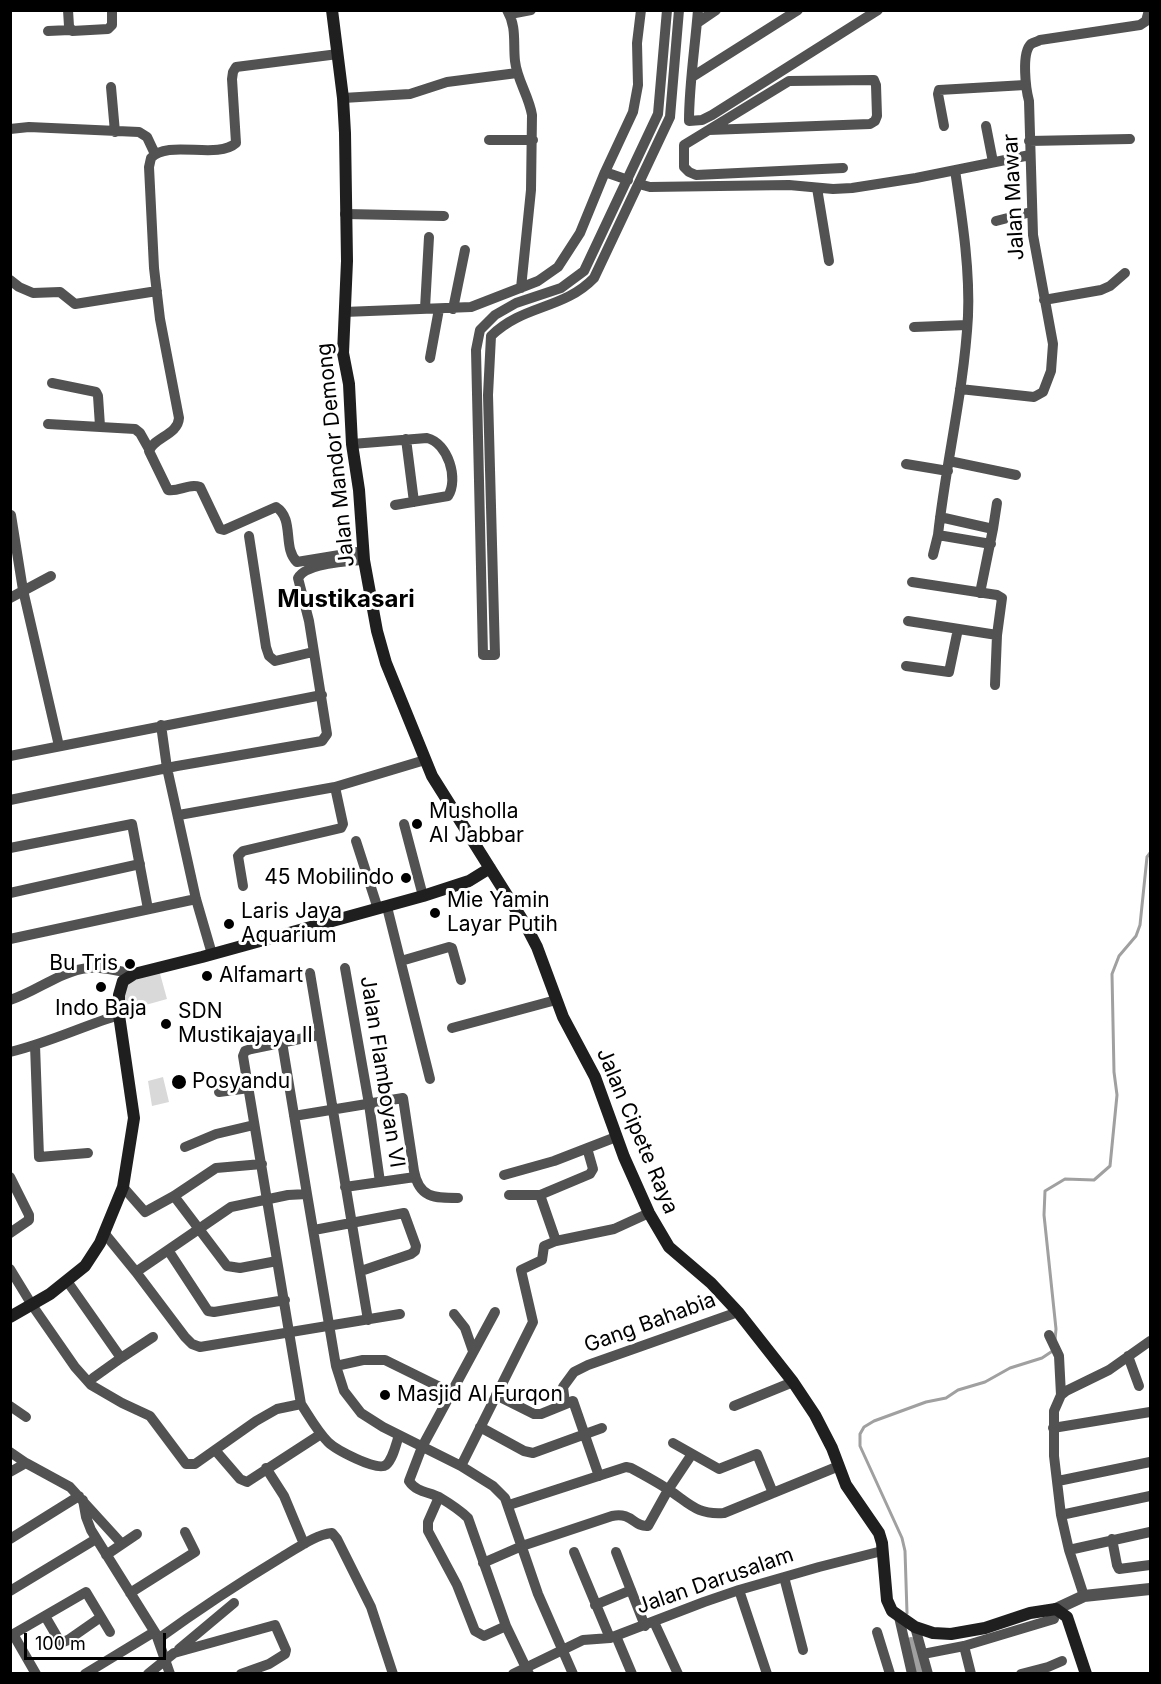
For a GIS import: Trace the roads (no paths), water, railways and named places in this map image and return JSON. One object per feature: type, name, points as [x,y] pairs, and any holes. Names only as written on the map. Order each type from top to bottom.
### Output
[{"type":"main road","name":"Jalan Mandor Demong","points":[[332,10],[345,133],[346,271],[343,352],[349,384],[352,444],[359,490],[364,555],[381,646],[425,760],[445,800],[490,868]]},
{"type":"main road","points":[[10,1317],[67,1281],[90,1260],[105,1234],[123,1187],[135,1118],[119,1015],[123,981],[134,974],[423,896],[469,881],[490,868]]},
{"type":"main road","name":"Jalan Cipete Raya","points":[[490,868],[525,924],[537,948],[556,1000],[590,1066],[616,1137],[649,1213],[669,1247],[715,1287],[738,1312],[793,1383],[820,1424],[846,1485],[879,1533],[889,1607],[899,1617]]},
{"type":"main road","points":[[899,1617],[915,1627],[933,1633],[951,1634],[985,1628],[1030,1613],[1067,1617],[1086,1674]]},
{"type":"street","points":[[68,10],[70,30]]},
{"type":"street","points":[[48,31],[108,29],[112,25],[112,10]]},
{"type":"street","points":[[521,288],[531,190],[533,140],[531,104],[517,73],[514,34],[508,12],[531,10]]},
{"type":"street","points":[[344,312],[453,309],[477,306],[548,275],[563,261],[580,233],[605,172],[630,122],[637,99],[637,43],[640,10]]},
{"type":"street","points":[[698,10],[688,97],[689,122],[684,145],[684,167],[696,175],[843,168]]},
{"type":"street","points":[[697,23],[716,10]]},
{"type":"street","points":[[692,77],[798,10]]},
{"type":"street","points":[[689,122],[702,120],[712,115],[878,10]]},
{"type":"street","name":"Jalan Mawar","points":[[960,388],[1034,397],[1043,392],[1053,357],[1051,332],[1035,255],[1031,213],[1029,101],[1025,85],[1026,60],[1031,45],[1040,40],[1140,25],[1146,21],[1149,10]]},
{"type":"street","points":[[679,12],[667,11],[658,114],[584,271],[561,288],[516,303],[495,315],[480,330],[476,350],[483,395],[495,655],[483,655],[483,395],[491,336],[521,314],[566,299],[594,278],[670,117],[679,12]]},
{"type":"street","points":[[149,449],[179,424],[157,291],[149,167],[151,158],[162,152],[226,148],[236,143],[232,79],[236,67],[338,54]]},
{"type":"street","points":[[783,71],[789,81]]},
{"type":"street","points":[[343,98],[410,94],[447,82],[517,73]]},
{"type":"street","points":[[684,145],[789,81],[874,80],[876,85],[877,116],[870,124],[709,130]]},
{"type":"street","points":[[944,126],[939,90],[1025,85]]},
{"type":"street","points":[[111,87],[115,132]]},
{"type":"street","points":[[986,126],[993,162]]},
{"type":"street","points":[[10,129],[28,127],[139,132],[143,134],[155,154]]},
{"type":"street","points":[[489,140],[533,140]]},
{"type":"street","points":[[1029,141],[1130,140]]},
{"type":"street","points":[[639,184],[650,187],[852,188],[1030,155]]},
{"type":"street","points":[[933,555],[960,388],[967,325],[967,277],[955,170]]},
{"type":"street","points":[[605,172],[628,180]]},
{"type":"street","points":[[817,188],[829,261]]},
{"type":"street","points":[[996,221],[1031,213]]},
{"type":"street","points":[[345,214],[444,216]]},
{"type":"street","points":[[425,308],[429,237]]},
{"type":"street","points":[[453,309],[465,250]]},
{"type":"street","points":[[1044,300],[1101,290],[1110,286],[1125,273]]},
{"type":"street","points":[[10,280],[33,293],[60,292],[75,304],[157,291]]},
{"type":"street","points":[[430,358],[439,309]]},
{"type":"street","points":[[914,327],[967,325]]},
{"type":"street","points":[[52,383],[96,392],[100,426]]},
{"type":"street","points":[[48,424],[135,429],[149,449],[168,490],[200,487],[220,529],[224,530],[276,507],[285,514],[291,555],[297,562],[364,555]]},
{"type":"street","points":[[352,444],[427,438],[435,440],[450,459],[452,488],[450,494],[445,497],[395,505]]},
{"type":"street","points":[[406,439],[414,502]]},
{"type":"street","points":[[906,464],[948,466],[1016,475]]},
{"type":"street","points":[[980,592],[997,503]]},
{"type":"street","points":[[11,515],[23,590],[59,746]]},
{"type":"street","points":[[940,517],[993,529]]},
{"type":"street","points":[[938,535],[991,544]]},
{"type":"street","points":[[249,536],[269,656],[275,661],[313,652]]},
{"type":"street","points":[[10,800],[167,768],[322,741],[327,734],[322,696],[309,621],[298,578],[304,570],[364,555]]},
{"type":"street","points":[[10,598],[51,576]]},
{"type":"street","points":[[912,582],[980,592],[1002,598],[997,635],[995,685]]},
{"type":"street","points":[[908,621],[997,635]]},
{"type":"street","points":[[906,666],[949,672],[958,629]]},
{"type":"street","points":[[10,743],[12,756],[161,725],[322,696]]},
{"type":"street","points":[[161,725],[167,768],[196,899],[212,954]]},
{"type":"street","points":[[179,815],[335,787],[425,760]]},
{"type":"street","points":[[243,886],[238,856],[243,850],[337,831],[341,828],[343,824],[335,787]]},
{"type":"street","points":[[10,848],[132,824],[148,909]]},
{"type":"street","points":[[404,824],[423,896]]},
{"type":"street","points":[[356,841],[401,961],[430,1079]]},
{"type":"street","points":[[10,893],[140,864]]},
{"type":"street","points":[[10,939],[196,899]]},
{"type":"street","points":[[401,961],[452,948],[461,980]]},
{"type":"street","points":[[10,1000],[85,968],[134,974]]},
{"type":"street","name":"Jalan Flamboyan VI","points":[[345,968],[380,1182]]},
{"type":"street","points":[[310,973],[368,1320]]},
{"type":"street","points":[[452,1028],[556,1000]]},
{"type":"street","points":[[10,1052],[119,1015]]},
{"type":"street","points":[[319,1035],[245,1051],[244,1063],[301,1404],[330,1444],[377,1467],[386,1465],[390,1460],[399,1435]]},
{"type":"street","points":[[282,1042],[336,1366],[344,1390],[353,1404],[372,1421],[461,1466],[493,1486],[505,1498],[538,1594],[573,1674]]},
{"type":"street","points":[[35,1045],[39,1157],[88,1153]]},
{"type":"street","points":[[219,1092],[249,1088]]},
{"type":"street","points":[[294,1116],[403,1098],[415,1177],[423,1191],[434,1198],[458,1198]]},
{"type":"street","points":[[185,1147],[216,1134],[254,1125]]},
{"type":"street","points":[[504,1175],[554,1161],[616,1137]]},
{"type":"street","points":[[509,1195],[540,1195],[591,1173],[593,1168],[587,1148]]},
{"type":"street","points":[[123,1187],[145,1212],[216,1168],[262,1164]]},
{"type":"street","points":[[10,1177],[28,1208],[29,1215],[28,1220],[10,1233]]},
{"type":"street","points":[[345,1187],[415,1177]]},
{"type":"street","points":[[136,1272],[231,1207],[268,1198],[307,1194]]},
{"type":"street","points":[[540,1195],[556,1241]]},
{"type":"street","points":[[174,1196],[227,1266],[240,1268],[277,1261]]},
{"type":"street","points":[[314,1230],[404,1213],[416,1246],[415,1251],[361,1271]]},
{"type":"street","points":[[461,1466],[533,1322],[520,1274],[522,1268],[542,1260],[544,1246],[556,1241],[614,1229],[649,1213]]},
{"type":"street","points":[[105,1234],[170,1318],[192,1344],[200,1347],[400,1314]]},
{"type":"street","points":[[168,1250],[208,1311],[214,1312],[285,1300]]},
{"type":"street","points":[[10,1269],[75,1367],[91,1385],[150,1416],[186,1464],[195,1464],[277,1409],[301,1404]]},
{"type":"street","points":[[67,1281],[121,1358]]},
{"type":"street","points":[[495,1312],[422,1447],[409,1481],[413,1487],[439,1497],[468,1518],[506,1626],[527,1670]]},
{"type":"street","name":"Gang Bahabia","points":[[565,1403],[563,1387],[574,1372],[738,1312]]},
{"type":"street","points":[[454,1314],[465,1328],[473,1351]]},
{"type":"street","points":[[1049,1335],[1059,1356],[1061,1395],[1054,1411],[1053,1428],[1061,1515],[1069,1550],[1084,1596]]},
{"type":"street","points":[[93,1378],[153,1337]]},
{"type":"street","points":[[1061,1395],[1109,1370],[1150,1341]]},
{"type":"street","points":[[1128,1356],[1139,1386]]},
{"type":"street","points":[[336,1366],[363,1360],[385,1360],[450,1392]]},
{"type":"street","points":[[734,1406],[793,1383]]},
{"type":"street","points":[[496,1395],[534,1414],[541,1414],[570,1401],[575,1403],[599,1476]]},
{"type":"street","points":[[10,1406],[26,1417]]},
{"type":"street","points":[[1053,1428],[1150,1412]]},
{"type":"street","points":[[480,1427],[524,1451],[533,1453],[602,1428]]},
{"type":"street","points":[[215,1450],[247,1482],[321,1434]]},
{"type":"street","points":[[673,1443],[719,1469],[757,1454],[773,1493]]},
{"type":"street","points":[[10,1452],[60,1480],[79,1496],[123,1544]]},
{"type":"street","points":[[483,1563],[522,1546],[620,1514],[627,1515],[642,1526],[648,1526],[692,1454]]},
{"type":"street","points":[[1058,1481],[1150,1462]]},
{"type":"street","points":[[10,1472],[26,1463]]},
{"type":"street","points":[[509,1505],[621,1468],[631,1468],[698,1510],[715,1514],[724,1513],[839,1466]]},
{"type":"street","points":[[267,1468],[284,1496],[304,1544]]},
{"type":"street","points":[[10,1530],[79,1496]]},
{"type":"street","points":[[79,1496],[96,1539],[170,1656],[170,1674]]},
{"type":"street","points":[[10,1539],[79,1496]]},
{"type":"street","points":[[1061,1515],[1150,1496]]},
{"type":"street","points":[[439,1497],[428,1522],[428,1531],[457,1585],[475,1631],[484,1636],[506,1626]]},
{"type":"street","points":[[130,1593],[195,1552],[185,1532]]},
{"type":"street","points":[[1069,1550],[1150,1532]]},
{"type":"street","points":[[85,1674],[156,1635],[304,1544],[332,1533],[371,1607],[393,1674]]},
{"type":"street","points":[[106,1556],[137,1534]]},
{"type":"street","points":[[10,1591],[96,1539]]},
{"type":"street","points":[[1112,1539],[1119,1569],[1150,1565]]},
{"type":"street","name":"Jalan Darusalam","points":[[513,1674],[527,1670],[583,1640],[613,1637],[739,1590],[882,1551]]},
{"type":"street","points":[[574,1552],[595,1605],[632,1674]]},
{"type":"street","points":[[616,1552],[631,1590],[678,1674]]},
{"type":"street","points":[[784,1577],[803,1650]]},
{"type":"street","points":[[923,1654],[964,1646],[1055,1614],[1084,1596],[1150,1589]]},
{"type":"street","points":[[595,1605],[631,1590]]},
{"type":"street","points":[[739,1590],[767,1674]]},
{"type":"street","points":[[36,1674],[12,1635],[86,1592],[110,1632]]},
{"type":"street","points":[[148,1674],[234,1604]]},
{"type":"street","points":[[45,1616],[59,1640],[63,1642],[100,1617]]},
{"type":"street","points":[[899,1617],[912,1674]]},
{"type":"street","points":[[170,1656],[275,1624],[286,1650],[285,1654],[267,1669],[241,1674]]},
{"type":"street","points":[[915,1627],[928,1674]]},
{"type":"street","points":[[877,1632],[890,1674]]},
{"type":"street","points":[[964,1646],[971,1674]]},
{"type":"street","points":[[1021,1674],[1050,1670],[1062,1661]]},
{"type":"waterway","points":[[1055,1340],[1056,1329],[1044,1215],[1045,1191],[1065,1179],[1094,1180],[1110,1166],[1117,1095],[1114,1072],[1112,974],[1119,956],[1136,936],[1140,925],[1147,857],[1150,853]]},
{"type":"waterway","points":[[907,1613],[905,1551],[902,1538],[860,1446],[860,1434],[864,1427],[874,1421],[926,1402],[946,1398],[958,1390],[985,1382],[1010,1368],[1042,1358],[1054,1350]]},
{"type":"waterway","points":[[911,1642],[919,1674]]},
{"type":"place","name":"Musholla Al Jabbar","points":[[417,824]]},
{"type":"place","name":"45 Mobilindo","points":[[406,878]]},
{"type":"place","name":"Mie Yamin Layar Putih","points":[[435,913]]},
{"type":"place","name":"Laris Jaya Aquarium","points":[[229,924]]},
{"type":"place","name":"Bu Tris","points":[[130,964]]},
{"type":"place","name":"Alfamart","points":[[207,976]]},
{"type":"place","name":"Indo Baja","points":[[101,987]]},
{"type":"place","name":"SDN Mustikajaya II","points":[[166,1024]]},
{"type":"place","name":"Posyandu","points":[[179,1082]]},
{"type":"place","name":"Masjid Al Furqon","points":[[385,1395]]},
{"type":"district","name":"Mustikasari","points":[[346,600]]}]
